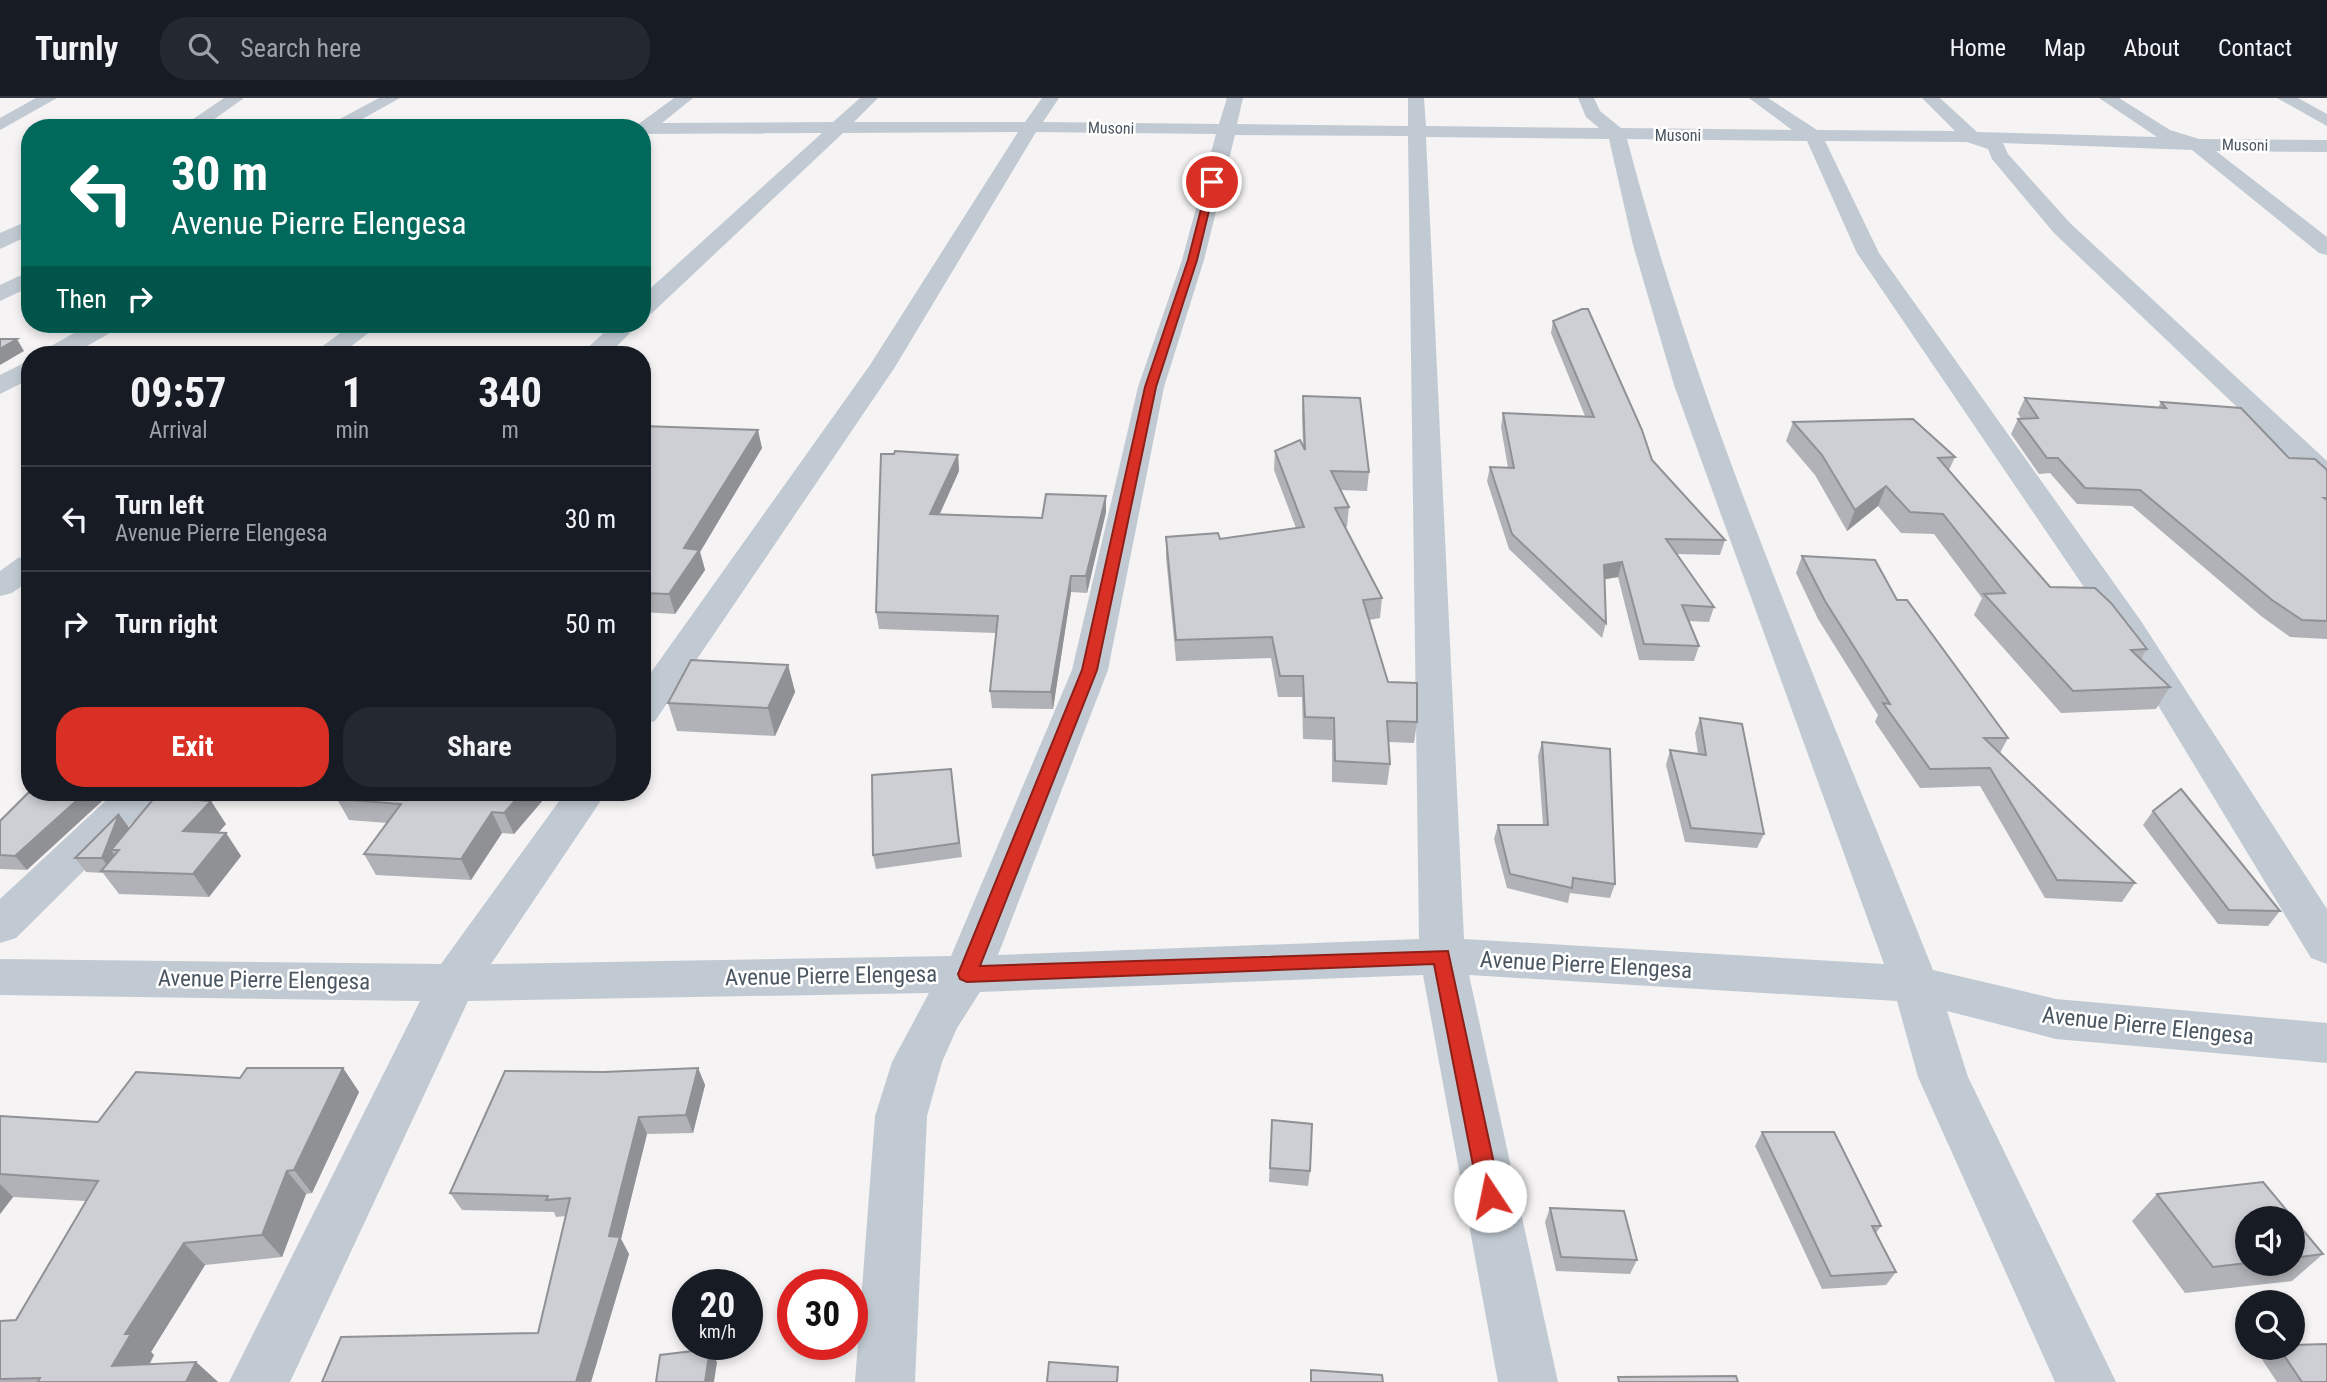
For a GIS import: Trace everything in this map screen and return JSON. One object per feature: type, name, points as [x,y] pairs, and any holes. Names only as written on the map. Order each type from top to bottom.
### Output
[{"type":"street","points":[[0,125],[49,98]]},
{"type":"street","points":[[203,119],[236,98]]},
{"type":"street","points":[[350,119],[392,98]]},
{"type":"street","points":[[651,122],[685,98]]},
{"type":"street","points":[[651,301],[870,98]]},
{"type":"street","points":[[651,699],[882,367],[1030,127],[1051,98]]},
{"type":"street","points":[[1586,98],[1592,113],[1616,134],[1644,245],[1687,384],[1915,984],[1943,1077],[2086,1382]]},
{"type":"street","points":[[1757,98],[1814,136],[1868,253],[2124,621],[2327,946]]},
{"type":"street","points":[[1930,98],[1974,139],[1996,146],[1999,155],[2063,228],[2327,477]]},
{"type":"street","points":[[2107,98],[2165,134],[2197,145],[2327,248]]},
{"type":"street","points":[[2285,98],[2327,121]]},
{"type":"street","points":[[885,1382],[901,1116],[917,1062],[938,1018],[967,974],[1090,670],[1151,387],[1193,260],[1230,114]]},
{"type":"street","name":"Musoni","points":[[651,128],[1030,127],[1230,114],[1418,115],[1616,134],[2063,138],[2197,145],[2327,146]]},
{"type":"street","points":[[1418,115],[1442,956],[1528,1382]]},
{"type":"street","points":[[0,131],[21,131]]},
{"type":"street","points":[[0,242],[21,231]]},
{"type":"street","points":[[0,294],[21,283]]},
{"type":"street","points":[[69,346],[92,333]]},
{"type":"street","points":[[337,346],[355,333]]},
{"type":"street","points":[[603,346],[617,333]]},
{"type":"street","points":[[0,386],[21,373]]},
{"type":"street","points":[[0,586],[21,571]]},
{"type":"street","points":[[0,926],[130,801]]},
{"type":"street","points":[[259,1382],[453,983],[580,801]]},
{"type":"street","name":"Avenue Pierre Elengesa","points":[[0,977],[453,983],[967,974],[1442,956],[1915,984],[2056,1019],[2327,1043]]},
{"type":"building","points":[[1588,309],[1642,430],[1652,460],[1725,540],[1666,539],[1714,607],[1682,605],[1699,646],[1644,644],[1622,562],[1604,565],[1606,623],[1512,534],[1490,467],[1514,468],[1503,413],[1594,417],[1553,321]]},
{"type":"building","points":[[0,339],[17,339],[0,349]]},
{"type":"building","points":[[1303,396],[1360,398],[1369,472],[1331,471],[1349,507],[1335,508],[1382,598],[1363,600],[1388,682],[1417,683],[1417,722],[1387,721],[1390,764],[1335,761],[1334,718],[1305,717],[1303,676],[1280,676],[1272,637],[1176,640],[1166,537],[1218,533],[1220,539],[1304,527],[1275,451],[1300,440],[1305,450]]},
{"type":"building","points":[[2025,398],[2166,408],[2161,402],[2241,408],[2289,458],[2315,459],[2327,470],[2327,498],[2324,498],[2327,500],[2327,621],[2302,620],[2272,600],[2140,490],[2085,488],[2058,458],[2047,458],[2018,419],[2038,418]]},
{"type":"building","points":[[1913,419],[1955,457],[1938,458],[2050,587],[2095,588],[2111,603],[2147,649],[2131,650],[2170,687],[2073,691],[1984,594],[2005,593],[1943,514],[1910,512],[1886,486],[1855,510],[1822,455],[1793,422]]},
{"type":"building","points":[[651,426],[758,430],[684,548],[699,550],[669,594],[651,593]]},
{"type":"building","points":[[895,451],[958,455],[930,514],[1042,518],[1046,494],[1106,496],[1086,576],[1071,576],[1051,692],[990,691],[998,616],[876,612],[881,454],[894,454]]},
{"type":"building","points":[[1802,556],[1875,560],[1897,600],[1907,600],[2008,738],[1984,738],[2135,883],[2057,880],[1990,768],[1930,769],[1883,703],[1890,704],[1825,601]]},
{"type":"building","points":[[691,660],[788,665],[768,708],[668,703]]},
{"type":"building","points":[[1700,718],[1742,724],[1764,834],[1691,828],[1670,750],[1706,755]]},
{"type":"building","points":[[1542,742],[1610,749],[1615,884],[1573,878],[1572,888],[1510,874],[1498,825],[1548,825]]},
{"type":"building","points":[[951,769],[959,843],[873,855],[872,775]]},
{"type":"building","points":[[2181,789],[2280,911],[2229,910],[2153,811]]},
{"type":"building","points":[[21,800],[76,801],[15,856],[0,855],[0,821]]},
{"type":"building","points":[[152,801],[211,801],[183,831],[226,833],[193,874],[101,871],[119,850],[111,850]]},
{"type":"building","points":[[363,801],[515,801],[504,813],[492,812],[461,859],[364,854],[401,804]]},
{"type":"building","points":[[119,814],[102,858],[75,858]]},
{"type":"building","points":[[247,1068],[343,1068],[294,1170],[287,1171],[262,1235],[184,1243],[125,1334],[131,1334],[112,1366],[196,1362],[186,1382],[38,1382],[40,1378],[0,1379],[0,1321],[16,1320],[98,1181],[0,1174],[0,1116],[98,1122],[136,1072],[240,1078]]},
{"type":"building","points":[[698,1068],[686,1115],[639,1117],[609,1236],[620,1237],[576,1382],[322,1382],[341,1337],[538,1333],[570,1198],[546,1200],[548,1196],[450,1193],[505,1071],[604,1072]]},
{"type":"building","points":[[1272,1120],[1312,1124],[1310,1171],[1270,1168]]},
{"type":"building","points":[[1762,1132],[1834,1132],[1881,1226],[1872,1226],[1896,1272],[1831,1276]]},
{"type":"building","points":[[2263,1182],[2283,1206],[2235,1206],[2235,1264],[2213,1267],[2157,1194]]},
{"type":"building","points":[[1550,1208],[1624,1211],[1637,1260],[1561,1257]]},
{"type":"building","points":[[2305,1232],[2323,1254],[2305,1256]]},
{"type":"building","points":[[2327,1344],[2327,1382],[2302,1382],[2287,1360],[2305,1360],[2305,1345]]},
{"type":"building","points":[[672,1354],[672,1360],[708,1360],[705,1382],[656,1382],[660,1355]]},
{"type":"building","points":[[1049,1362],[1118,1367],[1117,1382],[1047,1382]]},
{"type":"building","points":[[1311,1370],[1382,1375],[1383,1382],[1311,1382]]},
{"type":"building","points":[[1736,1376],[1738,1382],[1619,1382],[1618,1377]]},
{"type":"route","points":[[1212,182],[1193,260],[1151,387],[1090,670],[967,974],[1442,956],[1490,1196]]}]
